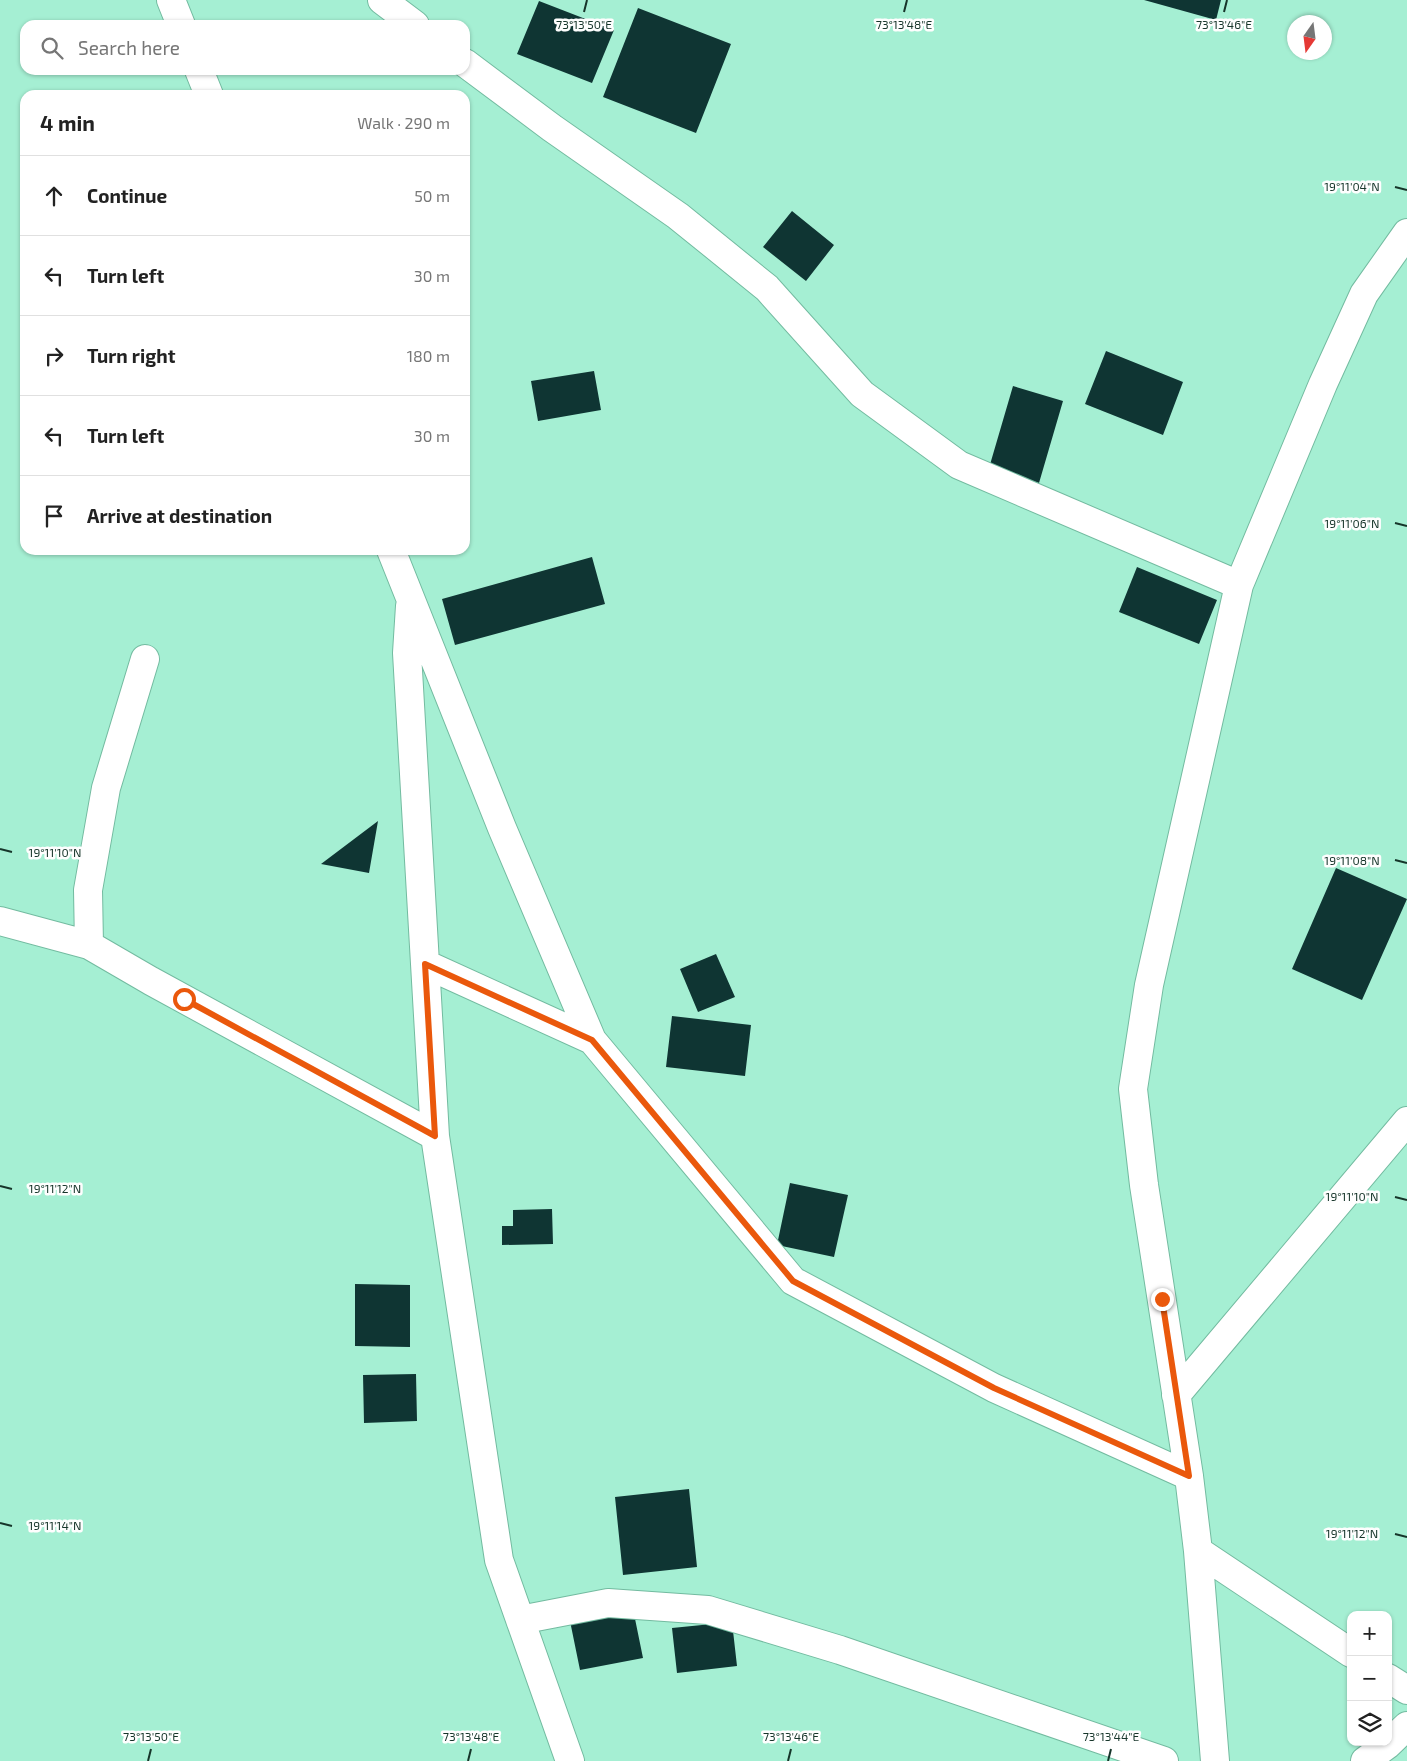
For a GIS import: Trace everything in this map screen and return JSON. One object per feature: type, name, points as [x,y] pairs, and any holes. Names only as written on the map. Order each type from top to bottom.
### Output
[{"type":"street","points":[[382,0],[408,20]]},
{"type":"street","points":[[470,67],[552,128],[678,216],[767,288],[862,394],[959,465],[1239,585]]},
{"type":"street","points":[[201,75],[207,90]]},
{"type":"street","points":[[1214,1761],[1198,1550],[1189,1476],[1144,1185],[1133,1088],[1149,985],[1239,585],[1364,294],[1407,233]]},
{"type":"street","points":[[393,555],[502,828],[592,1040],[793,1281],[994,1388],[1189,1476]]},
{"type":"street","points":[[411,599],[407,653],[435,1136],[499,1560],[570,1761]]},
{"type":"street","points":[[89,945],[88,890],[106,788],[145,659]]},
{"type":"street","points":[[0,921],[89,945],[160,986],[435,1136]]},
{"type":"street","points":[[425,964],[592,1040]]},
{"type":"street","points":[[1176,1395],[1407,1121]]},
{"type":"street","points":[[1198,1550],[1347,1650]]},
{"type":"street","points":[[520,1620],[608,1603],[708,1610],[840,1650],[1164,1761]]},
{"type":"street","points":[[1392,1681],[1407,1690]]},
{"type":"street","points":[[1365,1761],[1387,1745],[1407,1726]]},
{"type":"building","points":[[1144,0],[1221,0],[1216,20]]},
{"type":"building","points":[[539,1],[614,30],[592,83],[517,54]]},
{"type":"building","points":[[638,8],[731,44],[696,133],[603,97]]},
{"type":"building","points":[[792,211],[834,245],[806,281],[763,247]]},
{"type":"building","points":[[1106,351],[1183,382],[1163,435],[1085,404]]},
{"type":"building","points":[[594,371],[601,410],[538,421],[531,381]]},
{"type":"building","points":[[1013,386],[1063,401],[1039,483],[989,468]]},
{"type":"building","points":[[592,557],[605,604],[455,645],[442,599]]},
{"type":"building","points":[[1137,567],[1217,600],[1199,644],[1119,612]]},
{"type":"building","points":[[378,821],[369,873],[321,864]]},
{"type":"building","points":[[1336,868],[1407,899],[1362,1000],[1292,969]]},
{"type":"building","points":[[716,954],[735,997],[698,1012],[680,969]]},
{"type":"building","points":[[672,1016],[751,1025],[745,1076],[666,1067]]},
{"type":"building","points":[[790,1183],[848,1195],[834,1257],[777,1245]]},
{"type":"building","points":[[552,1209],[553,1244],[502,1245],[502,1226],[513,1226],[513,1210]]},
{"type":"building","points":[[355,1284],[410,1285],[410,1347],[355,1346]]},
{"type":"building","points":[[416,1374],[417,1421],[364,1423],[363,1375]]},
{"type":"building","points":[[689,1489],[697,1567],[623,1575],[615,1497]]},
{"type":"building","points":[[633,1609],[643,1658],[580,1670],[570,1621]]},
{"type":"building","points":[[732,1622],[737,1666],[677,1673],[672,1628]]},
{"type":"route","points":[[184,999],[435,1136],[425,964],[592,1040],[793,1281],[994,1388],[1189,1476],[1162,1299]]}]
